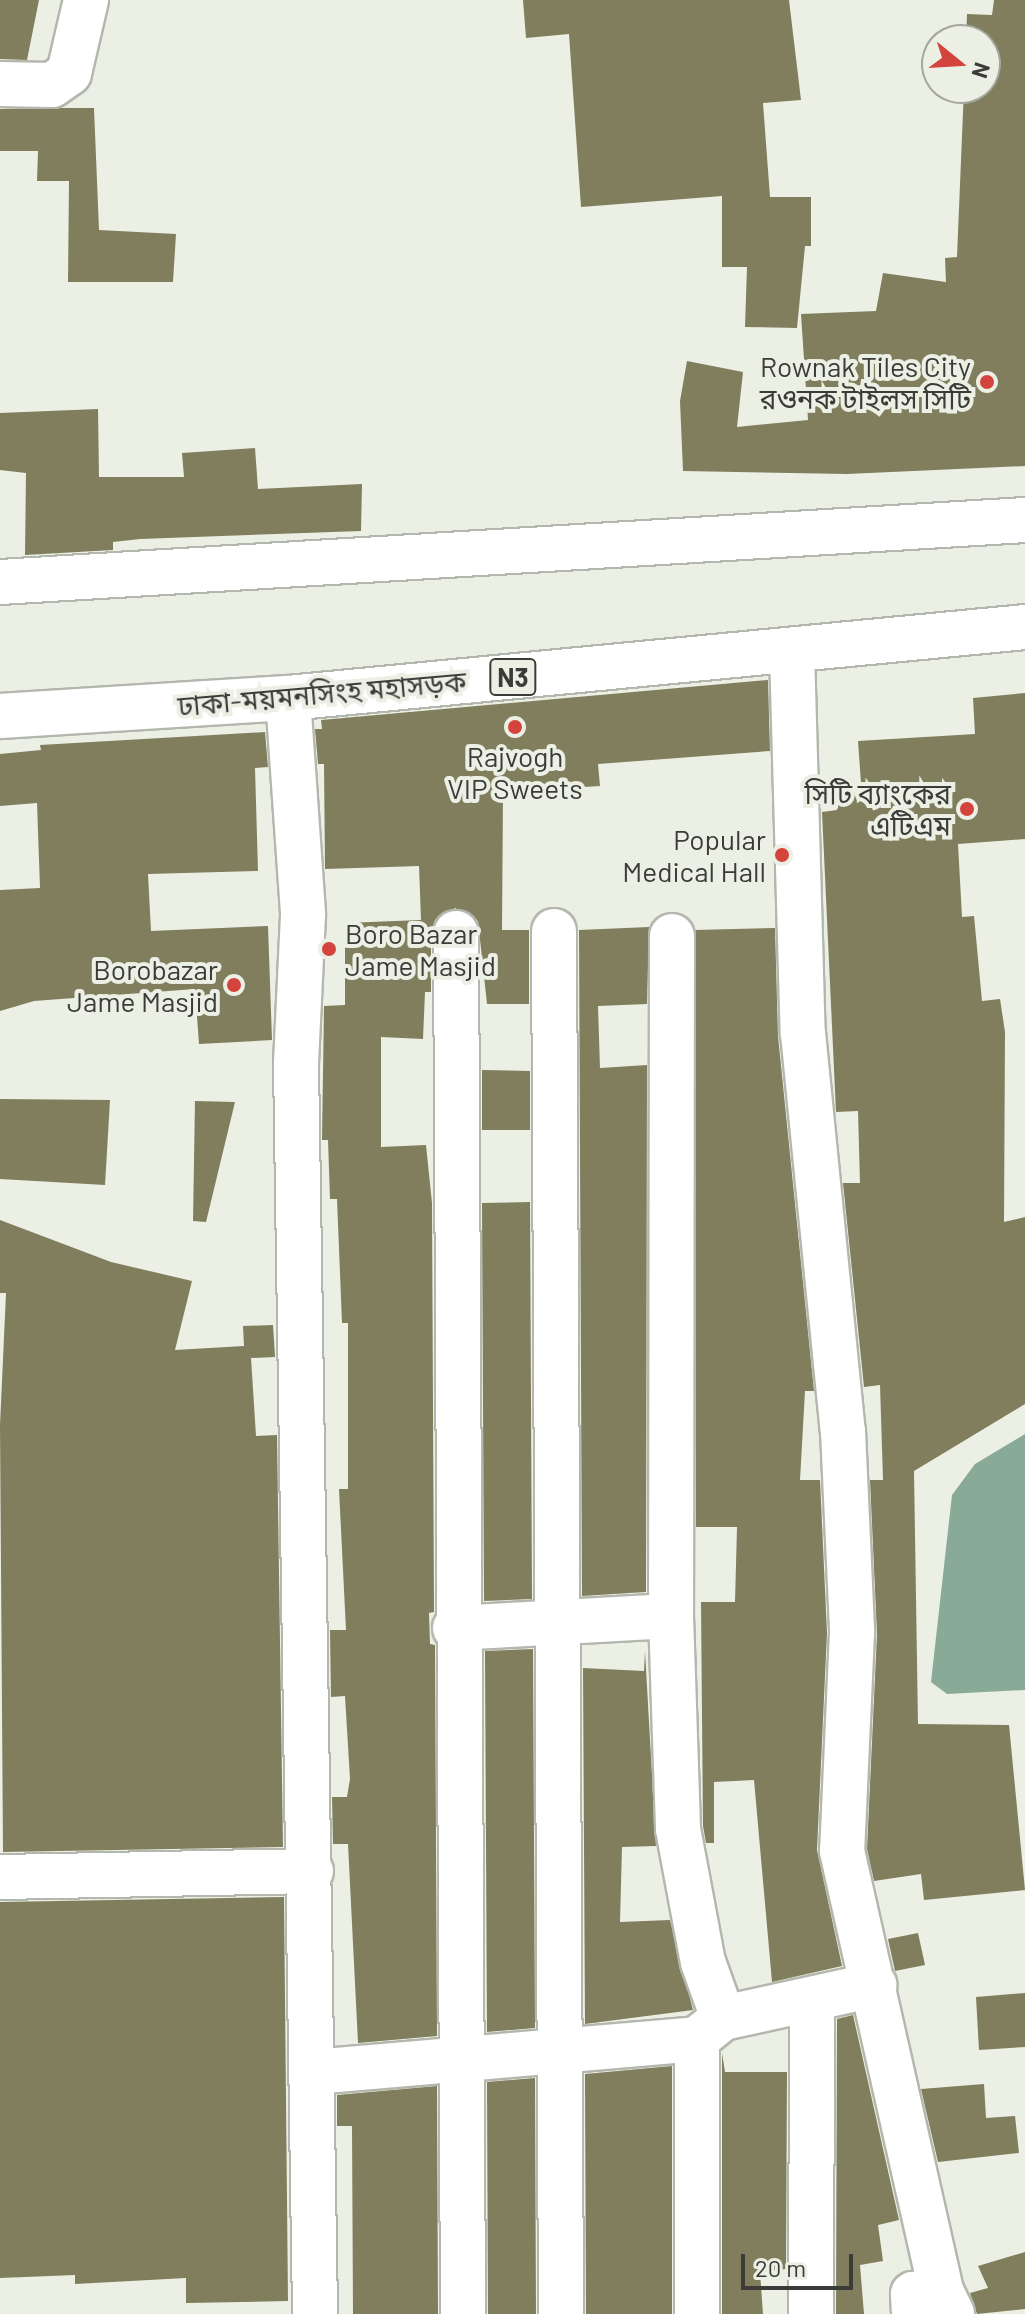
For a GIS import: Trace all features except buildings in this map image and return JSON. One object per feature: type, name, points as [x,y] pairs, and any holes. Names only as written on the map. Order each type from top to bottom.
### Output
[{"type":"main road","points":[[0,84],[52,85],[69,73],[86,0]]},
{"type":"main road","points":[[0,582],[1025,520]]},
{"type":"main road","name":"ঢাকা-ময়মনসিংহ মহাসড়ক","points":[[0,716],[288,698],[1025,627]]},
{"type":"main road","points":[[792,651],[803,1033],[843,1431],[850,1602],[842,1851],[874,1985],[936,2306]]},
{"type":"main road","points":[[288,698],[303,915],[296,1062],[311,1871],[315,2314]]},
{"type":"main road","points":[[554,931],[561,2314]]},
{"type":"main road","points":[[456,933],[455,1628],[463,2314]]},
{"type":"main road","points":[[672,936],[671,1616],[678,1829],[703,1962],[710,2029],[697,2314]]},
{"type":"main road","points":[[455,1628],[557,1625],[671,1616]]},
{"type":"main road","points":[[0,1877],[311,1871]]},
{"type":"main road","points":[[313,2072],[559,2055],[710,2029],[874,1985]]},
{"type":"main road","points":[[811,2314],[812,2003]]},
{"type":"shaded area","points":[[1025,1434],[1025,1690],[947,1694],[931,1682],[952,1495],[975,1464]]},
{"type":"place","name":"Rownak Tiles City রওনক টাইলস সিটি","points":[[987,382]]},
{"type":"place","name":"Rajvogh VIP Sweets","points":[[515,727]]},
{"type":"place","name":"সিটি ব্যাংকের এটিএম","points":[[967,809]]},
{"type":"place","name":"Popular Medical Hall","points":[[782,855]]},
{"type":"place","name":"Boro Bazar Jame Masjid","points":[[329,949]]},
{"type":"place","name":"Borobazar Jame Masjid","points":[[234,985]]}]
